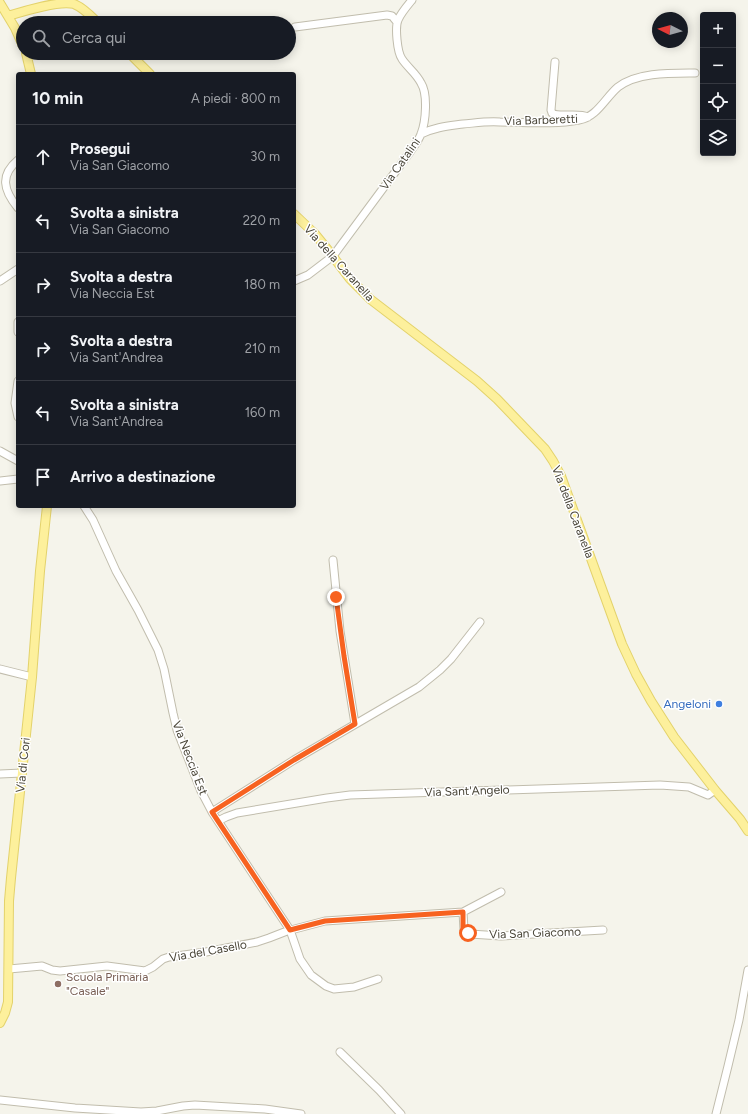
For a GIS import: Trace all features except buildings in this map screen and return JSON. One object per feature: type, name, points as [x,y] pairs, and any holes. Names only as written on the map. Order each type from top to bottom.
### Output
[{"type":"main road","points":[[8,16],[66,2],[74,2],[90,16]]},
{"type":"main road","points":[[0,3],[16,32]]},
{"type":"main road","points":[[28,60],[31,72]]},
{"type":"main road","points":[[136,60],[148,72]]},
{"type":"main road","name":"Via della Caranella","points":[[296,216],[315,234],[350,279],[370,300],[486,389],[536,439],[551,457],[561,476],[632,667],[670,731],[748,831]]},
{"type":"main road","name":"Via di Cori","points":[[0,1023],[8,1002],[10,893],[32,677],[47,508]]},
{"type":"street","points":[[296,27],[386,15],[392,16],[397,22],[402,12],[412,0]]},
{"type":"street","name":"Via Catalini","points":[[296,280],[308,275],[333,256],[422,134],[425,117],[424,90],[418,78],[399,54],[397,22]]},
{"type":"street","points":[[555,62],[552,113],[557,115],[576,114],[588,117]]},
{"type":"street","name":"Via Barberetti","points":[[422,134],[433,129],[454,125],[498,122],[555,122],[579,120],[588,117],[596,111],[617,88],[630,80],[662,74],[695,73]]},
{"type":"street","points":[[16,161],[7,168],[3,175],[2,181],[5,190],[16,205]]},
{"type":"street","points":[[0,281],[16,270]]},
{"type":"street","points":[[16,397],[16,409]]},
{"type":"street","points":[[0,451],[16,460]]},
{"type":"street","points":[[0,481],[16,479]]},
{"type":"street","name":"Via Neccia Est","points":[[85,508],[94,523],[116,571],[158,650],[164,669],[177,730],[201,792],[212,812],[290,930],[297,951],[305,967],[314,977],[332,989],[356,986],[378,978]]},
{"type":"street","points":[[334,560],[340,631],[355,724]]},
{"type":"street","points":[[212,812],[294,760],[405,696],[426,681],[451,659],[480,622]]},
{"type":"street","points":[[0,669],[32,677]]},
{"type":"street","points":[[0,774],[22,773]]},
{"type":"street","name":"Via Sant'Angelo","points":[[218,821],[226,816],[237,813],[327,798],[355,795],[660,785],[689,787],[708,795],[715,790]]},
{"type":"street","points":[[290,930],[325,921],[463,912],[501,892]]},
{"type":"street","name":"Via San Giacomo","points":[[463,912],[464,930],[470,934],[501,936],[603,930]]},
{"type":"street","name":"Via del Casello","points":[[9,969],[42,966],[60,971],[107,966],[145,971],[162,959],[169,957],[206,952],[257,942],[290,930]]},
{"type":"street","points":[[716,1114],[739,1020],[748,970]]},
{"type":"street","points":[[340,1052],[374,1084],[401,1114]]},
{"type":"street","points":[[0,1100],[76,1111],[146,1112],[199,1105],[265,1109],[300,1114]]},
{"type":"place","name":"Angeloni","points":[[719,704]]},
{"type":"place","name":"Scuola Primaria \"Casale\"","points":[[58,984]]},
{"type":"route","points":[[336,597],[355,724],[294,760],[212,812],[290,930],[325,921],[463,912],[463,928],[465,932],[468,933]]}]
